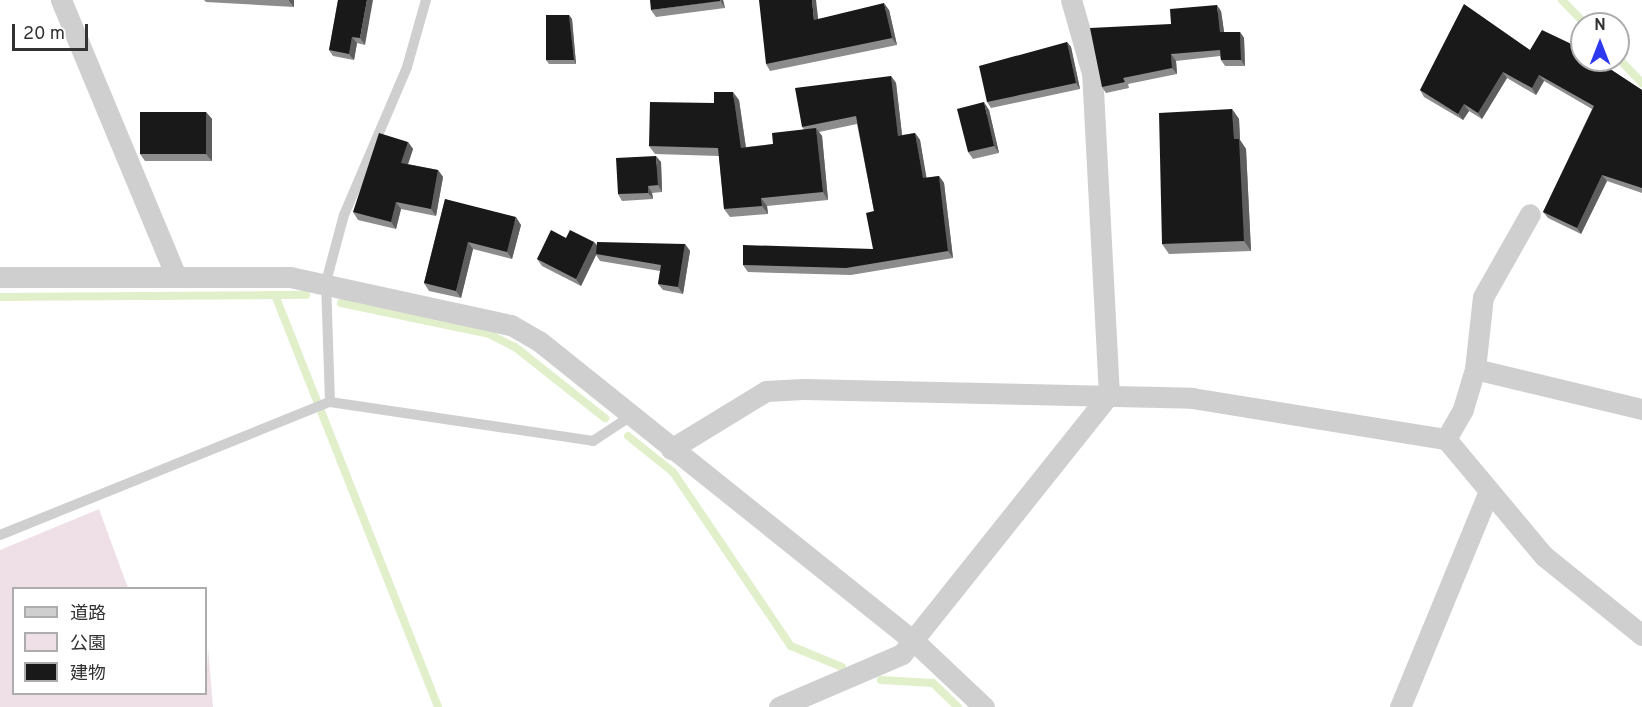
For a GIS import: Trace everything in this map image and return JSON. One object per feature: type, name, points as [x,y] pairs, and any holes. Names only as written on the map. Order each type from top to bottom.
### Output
[{"type":"street","points":[[61,0],[176,276]]},
{"type":"street","points":[[779,707],[902,654],[915,642],[1109,395],[1092,74],[1071,0]]},
{"type":"street","points":[[1446,439],[1463,410],[1475,369],[1483,297],[1530,214]]},
{"type":"street","points":[[0,277],[176,276],[326,282],[511,325],[631,416],[915,642],[984,707]]},
{"type":"street","points":[[1475,369],[1642,409]]},
{"type":"street","points":[[671,449],[766,391],[1192,398],[1446,439],[1488,493],[1544,556],[1642,635]]},
{"type":"street","points":[[1400,707],[1488,493]]},
{"type":"lane","points":[[330,402],[326,282],[344,215],[407,67],[426,0]]},
{"type":"lane","points":[[0,535],[330,402],[593,441],[631,416]]},
{"type":"green space","points":[[99,509],[128,587],[12,587],[12,695],[207,695],[208,647],[213,707],[0,707],[0,550]]},
{"type":"building","points":[[338,0],[367,0],[360,38],[352,37],[349,54],[329,50]]},
{"type":"building","points":[[650,0],[720,0],[720,1],[651,10]]},
{"type":"building","points":[[759,0],[812,0],[814,20],[884,3],[892,38],[766,64]]},
{"type":"building","points":[[1464,4],[1530,50],[1542,30],[1570,43],[1570,72],[1615,72],[1642,90],[1642,188],[1602,175],[1577,228],[1543,212],[1594,106],[1539,75],[1532,88],[1503,72],[1478,113],[1464,104],[1458,114],[1420,90]]},
{"type":"building","points":[[1217,5],[1220,32],[1240,32],[1241,60],[1221,60],[1220,50],[1171,54],[1172,68],[1123,78],[1125,82],[1102,87],[1090,28],[1171,24],[1170,9]]},
{"type":"building","points":[[546,15],[569,15],[574,60],[546,60]]},
{"type":"building","points":[[1067,42],[1076,83],[987,102],[979,66]]},
{"type":"building","points":[[891,76],[898,136],[915,133],[923,178],[939,176],[948,251],[846,268],[743,265],[743,245],[873,249],[866,213],[874,211],[856,116],[802,127],[795,88]]},
{"type":"building","points":[[714,92],[733,92],[741,148],[773,144],[772,133],[816,128],[823,192],[761,198],[762,206],[724,209],[718,148],[649,146],[650,102],[714,103]]},
{"type":"building","points":[[984,102],[994,146],[968,152],[957,109]]},
{"type":"building","points":[[1232,109],[1234,139],[1239,139],[1244,241],[1162,244],[1159,113]]},
{"type":"building","points":[[140,112],[206,112],[206,154],[140,154]]},
{"type":"building","points":[[379,133],[408,142],[401,163],[438,170],[431,209],[396,202],[391,222],[353,212]]},
{"type":"building","points":[[656,156],[658,185],[648,186],[648,193],[618,194],[616,158]]},
{"type":"building","points":[[445,199],[516,217],[507,252],[468,242],[456,291],[424,283]]},
{"type":"building","points":[[551,230],[566,238],[570,230],[594,242],[576,279],[537,259]]},
{"type":"building","points":[[597,242],[685,244],[678,287],[658,284],[661,265],[596,254]]},
{"type":"waterway","points":[[1562,0],[1574,12]]},
{"type":"waterway","points":[[1630,70],[1642,83]]},
{"type":"waterway","points":[[275,295],[438,707]]},
{"type":"waterway","points":[[0,297],[306,295]]},
{"type":"waterway","points":[[341,303],[489,334],[515,347],[605,418]]},
{"type":"waterway","points":[[628,436],[673,472],[791,646],[842,667]]},
{"type":"waterway","points":[[881,680],[933,683],[958,707]]}]
